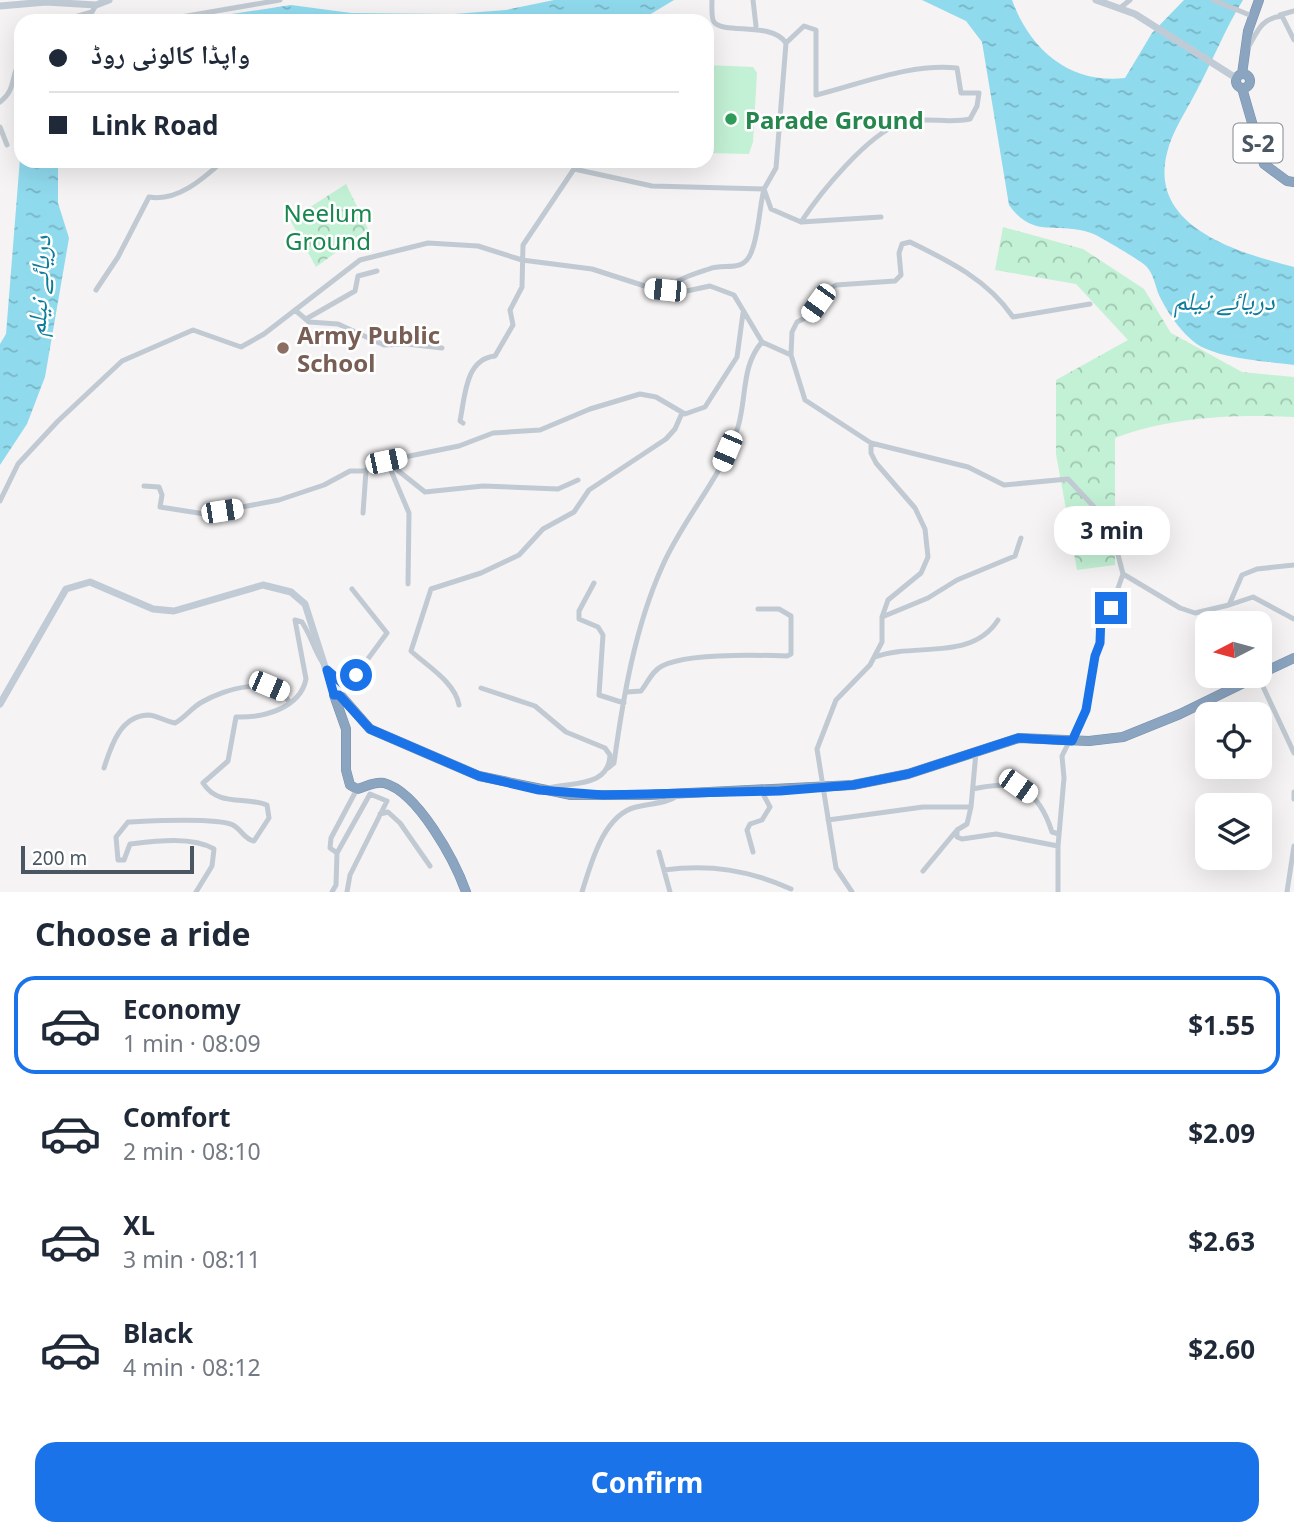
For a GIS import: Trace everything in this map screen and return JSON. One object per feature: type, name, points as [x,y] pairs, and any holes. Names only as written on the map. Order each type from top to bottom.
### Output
[{"type":"highway","points":[[1237,75],[1252,16],[1259,0]]},
{"type":"highway","name":"S-2","points":[[1237,75],[1250,80],[1242,88],[1264,164],[1280,177],[1294,182]]},
{"type":"highway","points":[[1272,669],[1294,658]]},
{"type":"highway","points":[[466,892],[442,844],[411,804],[385,784],[371,784],[357,789],[350,785],[346,729],[334,695],[339,695],[363,723],[378,733],[479,776],[539,790],[648,795],[823,788],[908,774],[1029,736],[1072,741],[1104,740],[1139,732],[1232,688]]},
{"type":"main road","points":[[0,6],[46,1],[96,5],[109,0]]},
{"type":"main road","points":[[1096,0],[1135,14],[1237,75]]},
{"type":"main road","points":[[0,704],[66,589],[90,582],[153,609],[174,611],[262,585],[291,592],[305,604],[334,695]]},
{"type":"street","points":[[199,14],[280,0]]},
{"type":"street","points":[[753,0],[756,26]]},
{"type":"street","points":[[1120,8],[1130,0]]},
{"type":"street","points":[[1213,0],[1252,16]]},
{"type":"street","points":[[85,14],[92,12],[96,5]]},
{"type":"street","points":[[1245,51],[1261,23],[1294,11]]},
{"type":"street","points":[[1279,16],[1294,40]]},
{"type":"street","points":[[714,24],[738,29],[756,26],[780,37],[786,43]]},
{"type":"street","points":[[665,290],[685,277],[711,268],[738,267],[751,252],[765,189],[776,168],[786,43],[804,26],[816,30],[816,95],[920,68],[945,67],[957,68],[961,93],[979,93],[977,106],[970,119],[953,123],[901,123],[870,144],[815,201],[802,222]]},
{"type":"street","points":[[0,103],[14,87]]},
{"type":"street","points":[[0,127],[7,145]]},
{"type":"street","points":[[96,290],[118,257],[149,197],[161,199],[184,190],[214,168]]},
{"type":"street","points":[[463,423],[460,421],[466,384],[473,369],[479,360],[495,355],[513,325],[510,310],[522,286],[523,245],[573,169],[652,186],[765,189]]},
{"type":"street","points":[[765,189],[771,209],[802,222],[881,217]]},
{"type":"street","points":[[0,501],[18,464],[58,421],[122,361],[193,330],[241,346],[264,334],[360,260],[428,243],[478,246],[522,260],[592,269],[665,290],[682,292],[710,286],[734,295],[762,342],[791,355]]},
{"type":"street","points":[[1058,892],[1058,846],[1064,778],[1062,755],[1072,741],[1086,710],[1095,656],[1100,643],[1101,615],[1111,608],[1124,574],[1110,524],[1068,480],[1004,485],[968,467],[872,443],[805,400],[791,355],[792,332],[797,322],[809,316],[822,294],[836,285],[895,281],[901,275],[899,253],[902,244],[911,243],[958,265],[998,299],[1013,317],[1090,304]]},
{"type":"street","points":[[306,319],[355,291],[359,276],[377,271]]},
{"type":"street","points":[[295,310],[306,319],[326,326],[338,324],[384,345],[407,344],[442,348]]},
{"type":"street","points":[[363,513],[366,471],[370,464],[459,446],[493,433],[540,429],[590,409],[640,394],[656,397],[682,413],[705,407],[737,356],[743,313]]},
{"type":"street","points":[[539,790],[595,782],[614,763],[636,645],[662,566],[716,477],[738,426],[750,355],[762,342]]},
{"type":"street","points":[[459,705],[458,697],[444,678],[411,651],[432,589],[481,573],[519,555],[544,529],[574,512],[589,490],[666,439],[675,429],[682,413]]},
{"type":"street","points":[[852,892],[836,868],[817,749],[836,700],[870,666],[882,642],[882,617],[888,600],[921,573],[928,557],[925,529],[915,508],[876,463],[871,453],[872,443]]},
{"type":"street","points":[[386,461],[425,492],[483,486],[558,489],[578,480]]},
{"type":"street","points":[[386,461],[409,513],[408,584]]},
{"type":"street","points":[[144,486],[159,487],[162,495],[160,507],[205,514],[279,500],[324,485],[350,471],[366,471]]},
{"type":"street","points":[[882,617],[928,598],[957,580],[1015,556],[1021,538]]},
{"type":"street","points":[[1229,605],[1242,575],[1257,569],[1294,565]]},
{"type":"street","points":[[1124,574],[1180,608],[1195,613],[1253,597],[1294,619]]},
{"type":"street","points":[[594,583],[579,611],[579,619],[598,627],[603,635],[599,695],[624,703]]},
{"type":"street","points":[[196,892],[212,866],[214,849],[201,841],[130,844],[124,860],[118,860],[116,837],[128,822],[218,822],[233,825],[247,840],[254,841],[269,818],[267,805],[254,799],[237,801],[220,797],[208,790],[203,783],[228,761],[236,717],[263,716],[280,710],[304,689],[306,679],[295,620],[302,622],[316,656],[342,683],[350,681],[387,633],[352,589]]},
{"type":"street","points":[[627,692],[641,691],[652,673],[664,665],[705,657],[791,654],[791,616],[779,609],[758,609]]},
{"type":"street","points":[[874,657],[916,648],[947,650],[988,636],[998,620]]},
{"type":"street","points":[[104,768],[113,739],[136,718],[150,715],[176,723],[203,701],[251,686],[269,686],[285,693],[289,702]]},
{"type":"street","points":[[481,688],[535,706],[566,732],[605,748],[610,755],[608,768]]},
{"type":"street","points":[[1265,688],[1294,753]]},
{"type":"street","points":[[923,870],[957,830],[967,824],[976,752]]},
{"type":"street","points":[[973,789],[1003,784],[1018,786],[1036,799],[1052,832],[1059,834]]},
{"type":"street","points":[[337,853],[330,848],[331,838],[357,789]]},
{"type":"street","points":[[753,852],[747,830],[750,824],[762,820],[770,807],[762,792]]},
{"type":"street","points":[[1294,792],[1294,799]]},
{"type":"street","points":[[582,892],[594,851],[625,811],[671,800],[681,793]]},
{"type":"street","points":[[332,892],[336,885],[337,853],[370,794],[387,801],[350,875],[346,892]]},
{"type":"street","points":[[828,820],[923,807],[971,807]]},
{"type":"street","points":[[380,814],[387,812],[400,823],[430,866]]},
{"type":"street","points":[[957,830],[957,836],[962,839],[996,834],[1058,846]]},
{"type":"street","points":[[1287,892],[1294,846]]},
{"type":"street","points":[[659,852],[670,892]]},
{"type":"street","points":[[664,870],[707,866],[729,869],[765,878],[791,889]]},
{"type":"green space","name":"Parade Ground","points":[[714,65],[753,67],[757,73],[753,142],[749,154],[714,153]]},
{"type":"green space","name":"Neelum Ground","points":[[346,184],[368,229],[316,267],[290,220]]},
{"type":"green space","points":[[1003,227],[1083,249],[1144,289],[1171,333],[1242,372],[1294,377],[1294,417],[1203,418],[1158,425],[1115,438],[1115,565],[1077,570],[1056,454],[1056,380],[1128,340],[1076,284],[995,270]]},
{"type":"water","points":[[554,0],[674,0],[651,14],[454,14],[506,10]]},
{"type":"water","points":[[922,0],[1012,0],[1029,34],[1054,60],[1086,75],[1125,78],[1152,33],[1184,0],[1243,0],[1172,137],[1167,153],[1165,179],[1171,200],[1185,218],[1203,233],[1249,254],[1294,267],[1294,365],[1237,358],[1204,348],[1190,339],[1172,318],[1151,273],[1142,263],[1091,233],[1037,226],[1018,216],[1009,205],[982,42],[966,21]]},
{"type":"water","points":[[291,5],[351,13],[454,14],[232,14]]},
{"type":"water","name":"دریائے نیلم","points":[[19,168],[58,168],[58,203],[69,238],[45,377],[27,424],[0,465],[0,344],[6,334]]},
{"type":"place","name":"Parade Ground","points":[[731,119]]},
{"type":"place","name":"Army Public School","points":[[283,348]]},
{"type":"route","points":[[356,675],[350,681],[342,683],[327,670],[334,695],[339,695],[370,729],[479,776],[509,784],[570,795],[816,789],[881,781],[1018,738],[1029,736],[1072,741],[1086,710],[1091,672],[1100,643],[1101,615],[1111,608]]}]
